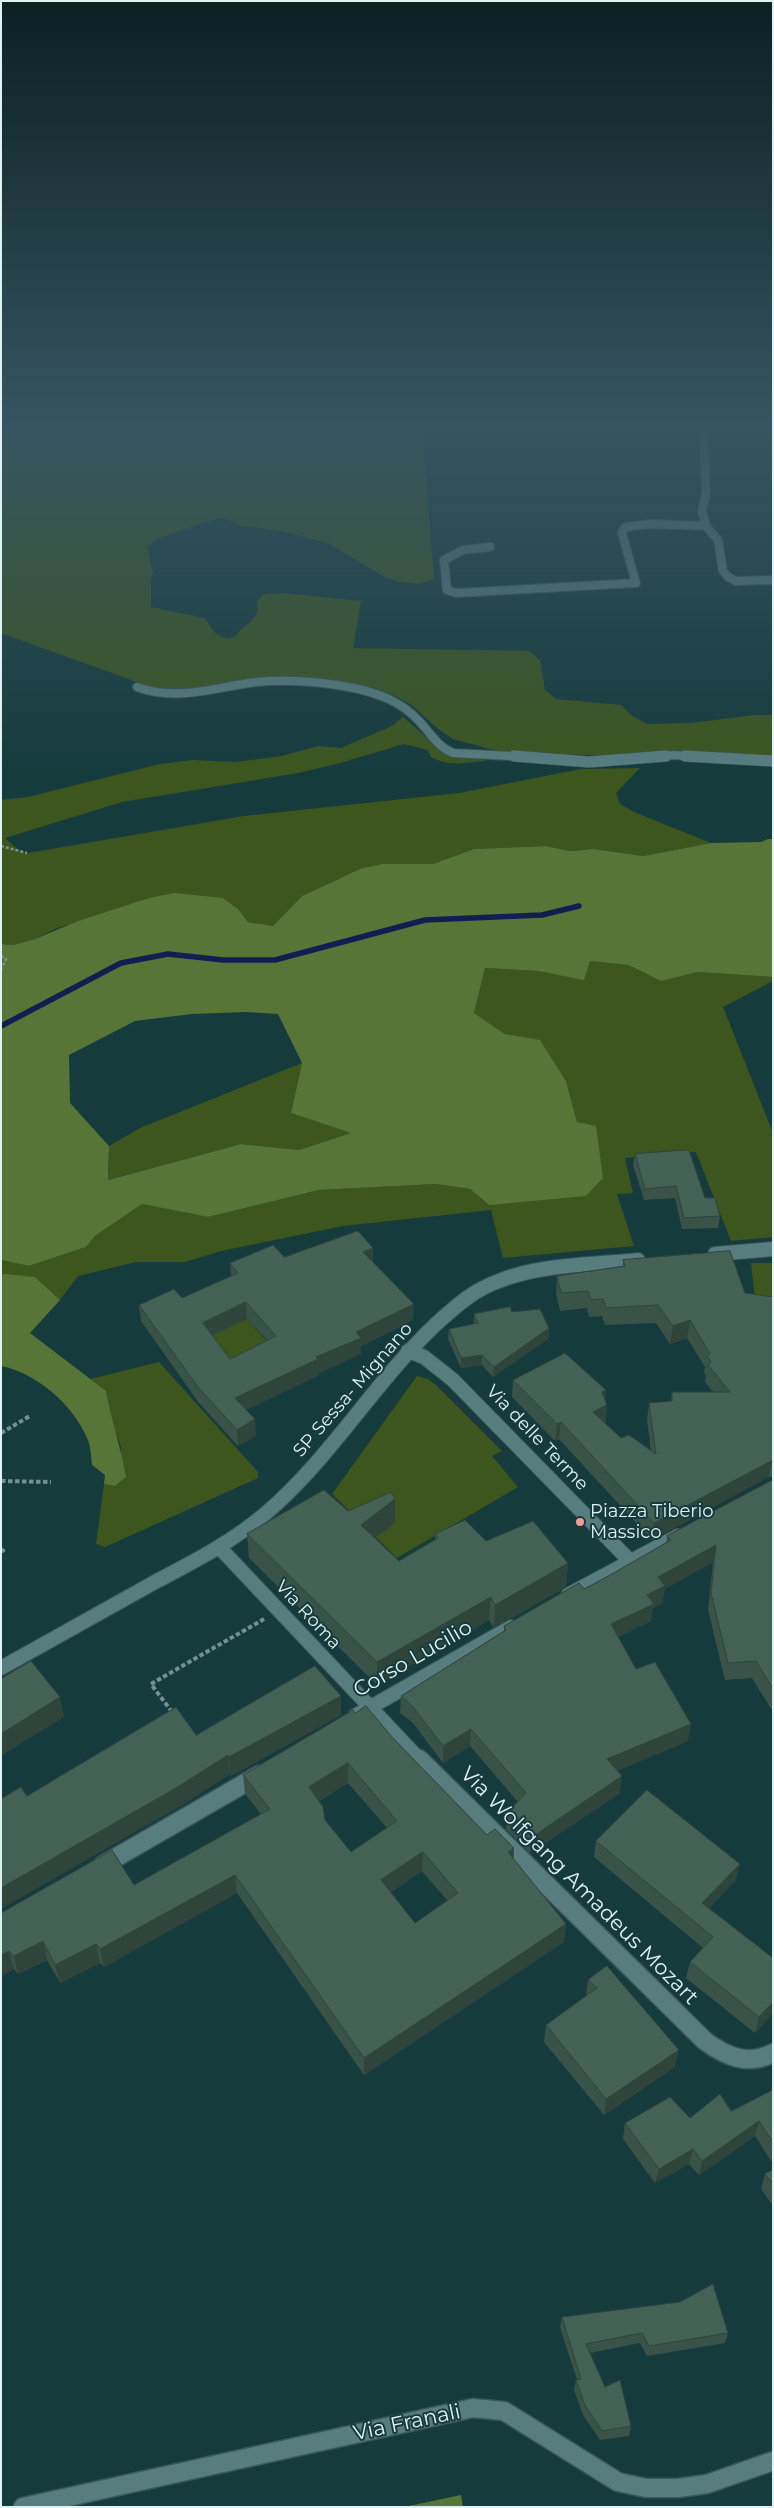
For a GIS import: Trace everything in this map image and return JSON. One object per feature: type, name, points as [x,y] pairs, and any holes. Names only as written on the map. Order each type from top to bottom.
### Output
[{"type":"street","points":[[490,547],[463,550],[444,560],[447,590],[456,593],[636,583],[625,543]]},
{"type":"street","points":[[719,543],[720,561],[727,577],[736,580],[773,580]]},
{"type":"street","points":[[137,688],[150,692],[184,694],[271,681],[364,690],[398,701],[422,724],[438,745],[444,750],[453,753],[589,762],[674,755],[773,761]]},
{"type":"street","points":[[697,1256],[773,1249]]},
{"type":"street","name":"SP Sessa- Mignano","points":[[1,1668],[219,1547],[264,1516],[289,1493],[408,1351],[457,1305],[478,1290],[500,1280],[537,1271],[576,1265],[650,1259]]},
{"type":"street","name":"Via delle Terme","points":[[408,1351],[424,1357],[453,1380],[630,1562]]},
{"type":"street","points":[[556,1602],[690,1530]]},
{"type":"street","name":"Via Roma","points":[[219,1547],[369,1708]]},
{"type":"street","name":"Corso Lucilio","points":[[344,1723],[522,1621]]},
{"type":"street","name":"Via Wolfgang Amadeus Mozart","points":[[369,1708],[565,1906],[705,2041],[717,2051],[746,2062],[762,2060],[773,2053]]},
{"type":"street","points":[[93,1871],[276,1764]]},
{"type":"street","name":"Via Franali","points":[[23,2507],[474,2408],[504,2412],[618,2482],[646,2488],[678,2488],[707,2484],[773,2461]]},
{"type":"path","points":[[1,846],[28,854]]},
{"type":"path","points":[[1,956],[6,959],[1,970]]},
{"type":"path","points":[[1,1433],[30,1416]]},
{"type":"path","points":[[1,1481],[51,1482]]},
{"type":"path","points":[[1,1549],[6,1553]]},
{"type":"path","points":[[176,1717],[150,1684],[259,1622]]},
{"type":"green space","points":[[1,543],[152,543],[147,547],[153,572],[151,580],[151,607],[204,618],[216,634],[224,638],[235,637],[254,618],[257,614],[257,602],[263,594],[283,593],[361,601],[353,648],[529,651],[540,660],[545,690],[556,699],[621,705],[631,715],[647,724],[691,723],[754,715],[773,715],[773,756],[674,750],[606,756],[497,751],[453,739],[437,728],[413,706],[394,695],[372,687],[335,681],[284,678],[180,691],[159,690],[1,633]]},
{"type":"green space","points":[[328,543],[431,543],[434,579],[419,584],[399,582],[383,576]]},
{"type":"green space","points":[[403,717],[446,754],[488,760],[459,763],[445,762],[431,757],[428,750],[404,744],[298,773],[122,802],[5,838],[20,851],[28,853],[244,816],[459,793],[581,769],[640,768],[616,793],[620,804],[634,812],[711,843],[643,856],[594,849],[570,851],[546,846],[474,849],[433,864],[408,865],[340,878],[302,896],[273,926],[248,922],[238,909],[149,898],[55,929],[35,939],[14,945],[1,944],[1,800],[28,797],[160,764],[192,760],[236,762],[282,756],[318,746],[341,748],[392,726]]},
{"type":"green space","points":[[773,839],[773,977],[698,972],[661,981],[628,965],[590,961],[584,980],[538,971],[485,968],[474,1013],[505,1034],[540,1040],[566,1081],[577,1122],[596,1126],[603,1178],[586,1196],[489,1205],[470,1189],[436,1184],[319,1190],[208,1217],[142,1204],[95,1236],[86,1247],[29,1266],[1,1260],[1,944],[14,945],[35,939],[78,921],[149,898],[174,893],[223,898],[238,909],[248,922],[273,926],[302,896],[360,869],[382,864],[433,864],[474,849],[546,846],[570,851],[594,849],[643,856],[711,843],[761,842]],"holes":[[[246,1012],[278,1014],[302,1063],[291,1113],[351,1133],[299,1150],[241,1144],[108,1180],[109,1146],[70,1103],[69,1055],[135,1021],[192,1014]]]},
{"type":"green space","points":[[590,961],[628,965],[661,981],[698,972],[773,977],[773,981],[723,1007],[773,1133],[773,1237],[731,1241],[696,1152],[625,1158],[633,1193],[617,1194],[634,1246],[503,1258],[491,1210],[343,1226],[221,1251],[185,1262],[136,1262],[78,1276],[60,1300],[35,1277],[1,1275],[1,1260],[29,1266],[86,1247],[95,1236],[142,1204],[208,1217],[319,1190],[436,1184],[470,1189],[489,1205],[577,1122],[566,1081],[540,1041],[505,1034],[474,1013],[485,968],[538,971],[584,979]]},
{"type":"green space","points":[[302,1063],[291,1113],[352,1133],[299,1150],[241,1144],[107,1180],[109,1146],[140,1128]]},
{"type":"green space","points":[[751,1263],[773,1263],[773,1315],[755,1300]]},
{"type":"green space","points":[[1,1275],[35,1277],[60,1300],[30,1333],[106,1391],[126,1477],[115,1486],[104,1484],[105,1475],[92,1465],[87,1438],[73,1414],[63,1403],[40,1383],[28,1376],[1,1366]]},
{"type":"green space","points":[[247,1319],[277,1352],[232,1375],[204,1339]]},
{"type":"green space","points":[[159,1362],[258,1472],[258,1478],[105,1547],[96,1544],[104,1484],[115,1486],[121,1447],[111,1421],[106,1391],[90,1379]]},
{"type":"green space","points":[[417,1376],[428,1379],[436,1385],[502,1451],[492,1456],[518,1487],[397,1558],[332,1494]]},
{"type":"green space","points":[[461,2495],[463,2507],[404,2507]]},
{"type":"building","points":[[689,1150],[705,1198],[715,1198],[720,1216],[684,1218],[676,1186],[645,1189],[635,1154]]},
{"type":"building","points":[[358,1231],[373,1248],[363,1252],[414,1304],[356,1332],[361,1338],[316,1357],[318,1359],[235,1398],[255,1419],[237,1430],[198,1387],[139,1305],[174,1289],[182,1298],[238,1273],[230,1263],[273,1245],[284,1257]],"holes":[[[246,1302],[276,1336],[230,1359],[203,1323]]]},
{"type":"building","points":[[730,1251],[745,1293],[773,1297],[773,1460],[654,1523],[561,1422],[557,1424],[513,1380],[565,1353],[606,1390],[602,1392],[607,1405],[593,1412],[621,1438],[629,1435],[656,1454],[649,1403],[672,1401],[672,1392],[730,1392],[708,1365],[711,1362],[707,1356],[710,1354],[690,1320],[673,1326],[658,1305],[606,1308],[603,1299],[591,1300],[588,1291],[561,1293],[557,1276],[625,1266],[623,1260]]},
{"type":"building","points":[[510,1307],[512,1312],[540,1309],[549,1328],[494,1367],[482,1355],[461,1358],[449,1329],[478,1323],[474,1314]]},
{"type":"building","points":[[773,1480],[773,1689],[756,1661],[728,1663],[711,1593],[716,1545],[658,1577],[665,1586],[647,1595],[654,1604],[611,1624],[636,1669],[655,1662],[691,1724],[607,1759],[622,1776],[532,1837],[507,1813],[526,1793],[471,1729],[443,1746],[413,1707],[401,1696],[506,1630],[504,1626],[579,1583],[584,1589],[603,1579],[671,1540],[667,1536]]},
{"type":"building","points":[[324,1490],[348,1511],[391,1492],[395,1499],[361,1525],[399,1561],[438,1538],[435,1534],[465,1520],[486,1541],[533,1521],[568,1563],[495,1605],[491,1597],[377,1662],[247,1534]]},
{"type":"building","points":[[31,1661],[60,1697],[1,1734],[1,1679]]},
{"type":"building","points":[[315,1666],[341,1696],[229,1757],[228,1755],[176,1788],[1,1888],[1,1799],[21,1787],[27,1796],[176,1707],[196,1735]]},
{"type":"building","points":[[366,1706],[392,1737],[487,1835],[495,1829],[514,1848],[508,1852],[566,1924],[364,2058],[235,1875],[100,1949],[96,1944],[55,1965],[43,1941],[14,1956],[9,1951],[1,1955],[1,1913],[112,1850],[134,1885],[270,1809],[243,1775],[353,1710],[355,1713]],"holes":[[[348,1763],[397,1821],[351,1852],[325,1820],[323,1807],[309,1787]],[[423,1852],[458,1893],[415,1923],[381,1880]]]},
{"type":"building","points":[[647,1790],[740,1864],[702,1903],[773,1958],[773,2002],[759,2017],[690,1962],[713,1937],[596,1841]]},
{"type":"building","points":[[607,1966],[679,2050],[606,2099],[546,2025],[597,1988],[588,1980]]},
{"type":"building","points":[[773,2090],[773,2142],[759,2121],[702,2161],[693,2149],[659,2169],[625,2123],[670,2097],[690,2118],[720,2094],[731,2111]]},
{"type":"building","points":[[773,2170],[773,2184],[765,2174]]},
{"type":"building","points":[[713,2284],[728,2333],[649,2346],[642,2333],[586,2344],[605,2387],[620,2380],[631,2426],[602,2431],[585,2405],[576,2380],[581,2379],[562,2317],[680,2302]]},
{"type":"waterway","points":[[1,1026],[121,963],[168,954],[223,960],[275,960],[425,920],[542,915],[579,906]]},
{"type":"place","name":"Piazza Tiberio Massico","points":[[580,1522]]}]
